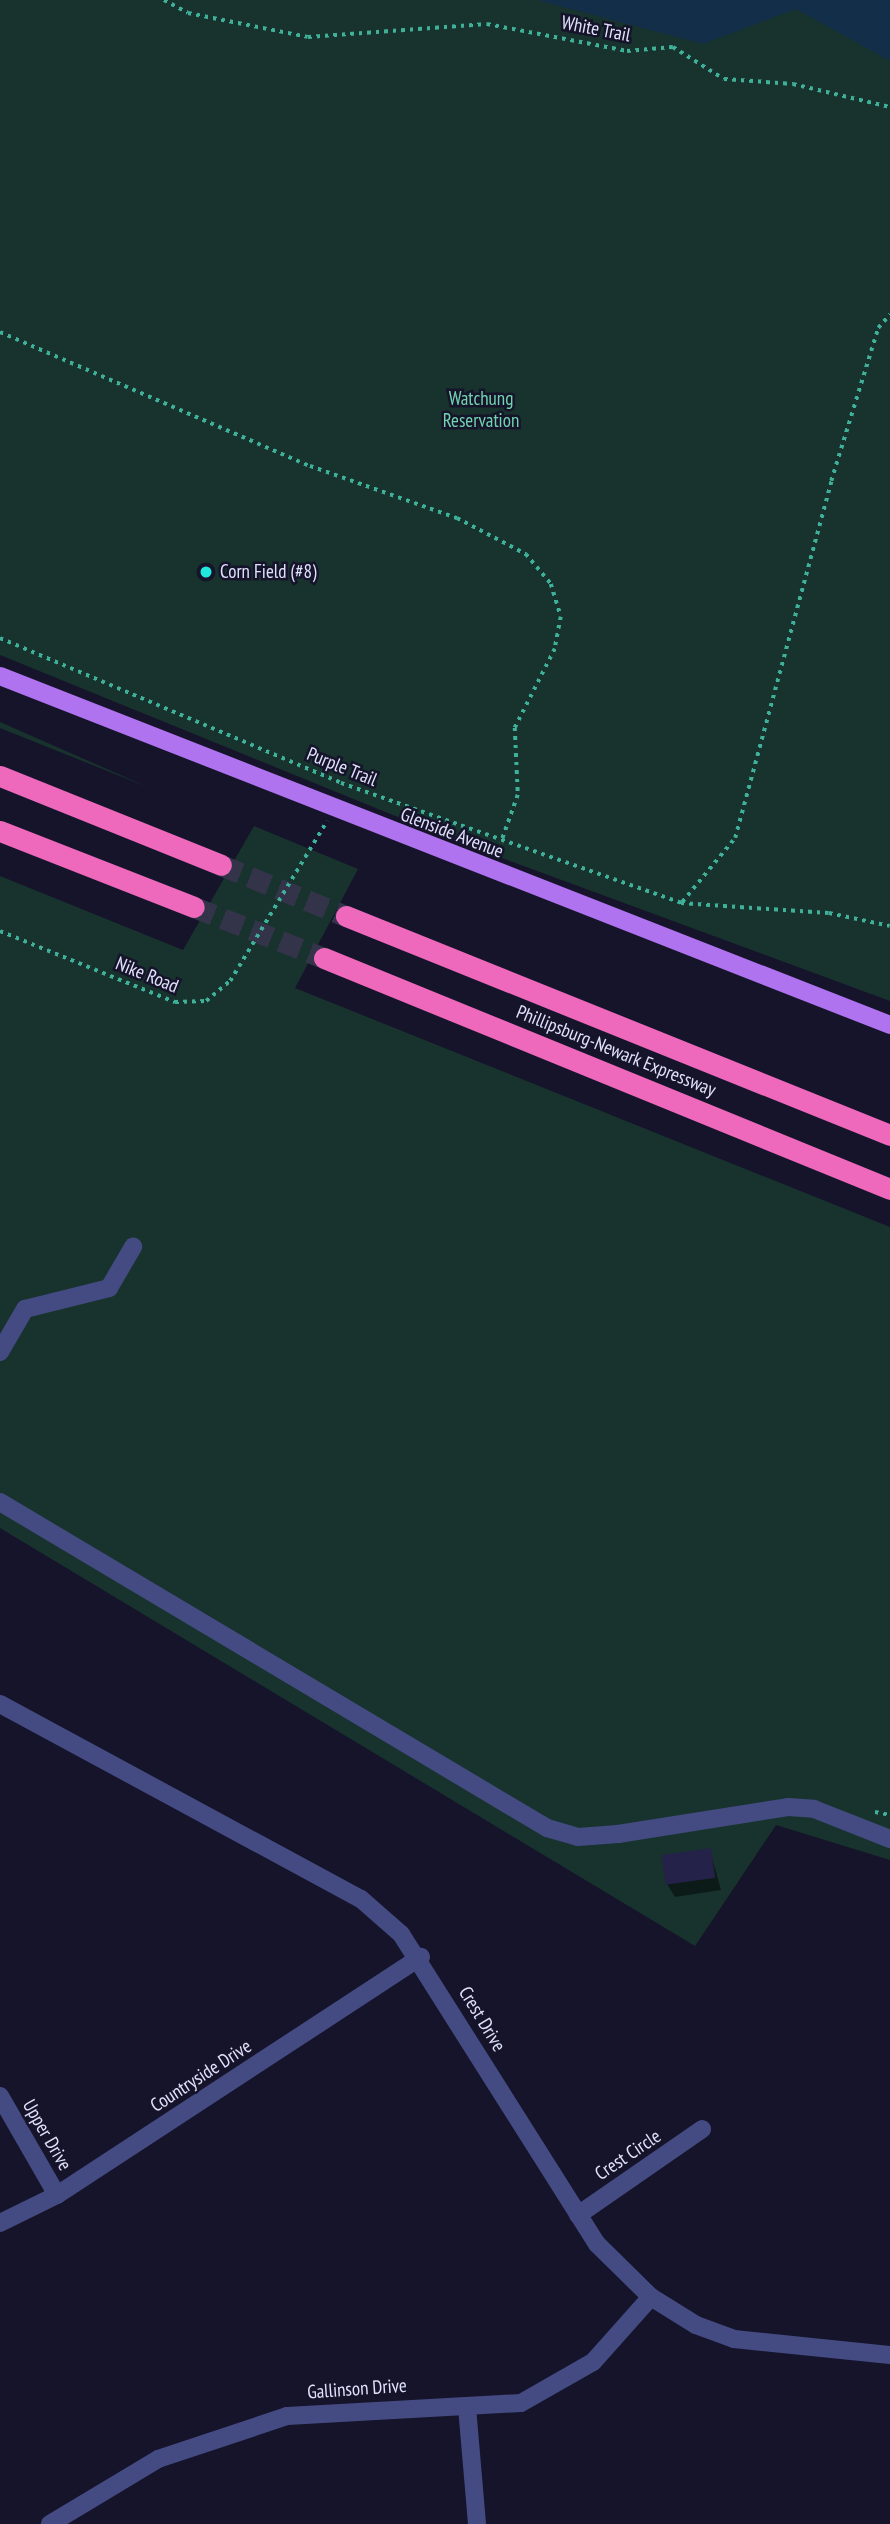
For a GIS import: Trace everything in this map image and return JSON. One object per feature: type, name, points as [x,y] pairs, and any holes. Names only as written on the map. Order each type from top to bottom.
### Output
[{"type":"highway","points":[[0,776],[221,865]]},
{"type":"highway","points":[[0,831],[194,907]]},
{"type":"highway","name":"Phillipsburg-Newark Expressway","points":[[346,916],[890,1135]]},
{"type":"highway","name":"Phillipsburg-Newark Expressway","points":[[324,958],[890,1189]]},
{"type":"main road","name":"Glenside Avenue","points":[[0,676],[334,810],[890,1026]]},
{"type":"street","points":[[0,1352],[25,1309],[109,1288],[133,1247]]},
{"type":"street","points":[[0,1502],[547,1828],[578,1837],[618,1834],[788,1807],[814,1809],[890,1839]]},
{"type":"street","name":"Crest Drive","points":[[0,1703],[361,1899],[421,1957],[578,2215],[615,2265],[652,2297],[696,2325],[734,2339],[890,2355]]},
{"type":"street","name":"Countryside Drive","points":[[0,2223],[57,2195],[421,1957]]},
{"type":"street","name":"Upper Drive","points":[[0,2096],[57,2195]]},
{"type":"street","name":"Crest Circle","points":[[578,2215],[702,2129]]},
{"type":"street","name":"Gallinson Drive","points":[[50,2524],[158,2459],[288,2416],[521,2403],[552,2388],[593,2362],[652,2297]]},
{"type":"street","points":[[467,2407],[477,2524]]},
{"type":"path","name":"White Trail","points":[[164,0],[188,13],[307,37],[487,24],[626,51],[673,47],[724,79],[793,84],[890,107]]},
{"type":"path","points":[[681,903],[735,838],[831,481],[878,328],[890,314]]},
{"type":"path","points":[[0,332],[310,466],[457,518],[526,554],[551,584],[561,617],[555,649],[515,728],[518,795],[501,843]]},
{"type":"path","name":"Purple Trail","points":[[0,638],[341,783],[501,843],[681,903],[829,913],[890,926]]},
{"type":"path","name":"Nike Road","points":[[0,931],[175,1002],[206,1001],[230,981],[334,810]]},
{"type":"green space","name":"Watchung Reservation","points":[[0,0],[890,0],[890,1001],[469,846],[0,655]]},
{"type":"green space","points":[[0,722],[150,788],[0,728]]},
{"type":"green space","points":[[254,826],[358,869],[295,988],[890,1227],[890,1860],[776,1825],[695,1946],[0,1528],[0,876],[183,950]]},
{"type":"water","points":[[537,0],[890,0],[890,61],[796,9],[703,44]]},
{"type":"building","points":[[711,1848],[715,1878],[666,1885],[661,1855]]},
{"type":"tunnel","points":[[221,865],[346,916]]},
{"type":"tunnel","points":[[194,907],[324,958]]},
{"type":"place","name":"Corn Field (#8)","points":[[206,572]]}]
